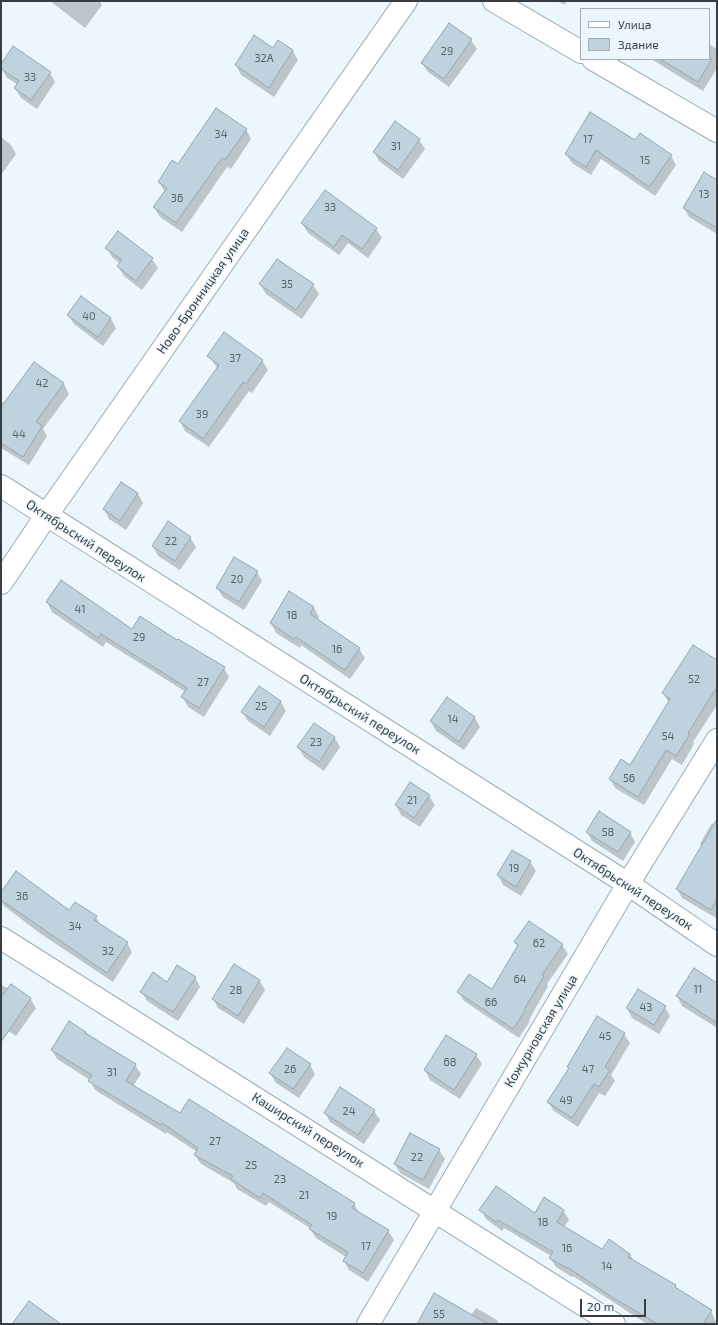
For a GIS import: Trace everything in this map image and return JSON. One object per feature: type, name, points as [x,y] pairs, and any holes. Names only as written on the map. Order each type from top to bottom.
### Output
[{"type":"street","name":"Ново-Бронницкая улица","points":[[1,583],[46,516],[406,1]]},
{"type":"street","points":[[494,1],[580,51]]},
{"type":"street","points":[[595,60],[717,131]]},
{"type":"street","name":"Октябрьский переулок","points":[[1,486],[46,516],[628,884],[717,945]]},
{"type":"street","name":"Кожурновская улица","points":[[368,1324],[628,884],[717,740]]},
{"type":"street","name":"Каширский переулок","points":[[1,938],[614,1324]]},
{"type":"building","points":[[449,23],[472,39],[444,79],[421,63]]},
{"type":"building","points":[[254,35],[273,48],[278,40],[293,50],[269,88],[235,65]]},
{"type":"building","points":[[13,46],[51,72],[31,100],[14,88],[19,81],[1,69],[1,64]]},
{"type":"building","points":[[712,59],[698,82],[662,60]]},
{"type":"building","points":[[216,108],[247,129],[225,160],[222,158],[176,223],[153,207],[167,188],[158,182],[172,160],[178,164]]},
{"type":"building","points":[[590,112],[635,140],[640,133],[672,155],[649,187],[596,150],[586,167],[565,154]]},
{"type":"building","points":[[395,121],[420,139],[398,170],[373,152]]},
{"type":"building","points":[[704,172],[717,180],[717,228],[683,208]]},
{"type":"building","points":[[325,190],[377,228],[362,249],[342,235],[334,247],[301,223]]},
{"type":"building","points":[[118,231],[153,258],[136,281],[117,266],[122,260],[105,248]]},
{"type":"building","points":[[277,259],[314,284],[296,310],[259,284]]},
{"type":"building","points":[[81,296],[111,318],[98,337],[67,315]]},
{"type":"building","points":[[224,332],[263,360],[246,384],[243,382],[203,439],[179,421],[219,365],[207,356]]},
{"type":"building","points":[[34,362],[64,383],[36,422],[42,426],[23,457],[1,443],[1,407]]},
{"type":"building","points":[[121,482],[138,493],[120,521],[103,509]]},
{"type":"building","points":[[168,521],[191,537],[175,561],[152,546]]},
{"type":"building","points":[[234,557],[258,571],[239,602],[216,588]]},
{"type":"building","points":[[61,580],[132,629],[140,616],[177,640],[178,639],[225,667],[199,708],[181,697],[187,688],[101,634],[98,638],[46,602]]},
{"type":"building","points":[[289,591],[314,607],[310,614],[360,648],[345,670],[296,637],[294,639],[270,623]]},
{"type":"building","points":[[693,645],[717,660],[717,687],[688,733],[690,734],[676,756],[666,750],[638,797],[609,779],[621,759],[630,765],[670,699],[662,693]]},
{"type":"building","points":[[259,686],[281,701],[264,727],[241,712]]},
{"type":"building","points":[[447,697],[475,717],[459,742],[430,721]]},
{"type":"building","points":[[314,723],[335,737],[319,762],[297,747]]},
{"type":"building","points":[[410,782],[430,795],[414,818],[395,805]]},
{"type":"building","points":[[599,811],[631,832],[618,852],[586,832]]},
{"type":"building","points":[[717,819],[717,899],[711,910],[676,889]]},
{"type":"building","points":[[512,850],[531,861],[516,887],[497,875]]},
{"type":"building","points":[[16,871],[69,910],[75,902],[97,916],[94,920],[128,942],[107,973],[1,900],[1,892]]},
{"type":"building","points":[[529,921],[563,944],[542,975],[544,976],[524,1010],[525,1011],[513,1029],[457,992],[469,974],[492,989],[518,945],[514,942]]},
{"type":"building","points":[[234,964],[260,980],[238,1016],[212,999]]},
{"type":"building","points":[[177,965],[196,977],[173,1012],[140,992],[153,972],[167,982]]},
{"type":"building","points":[[694,968],[717,983],[717,1023],[676,996]]},
{"type":"building","points":[[11,984],[31,998],[1,1042],[1,997]]},
{"type":"building","points":[[638,989],[666,1006],[654,1025],[626,1008]]},
{"type":"building","points":[[597,1016],[625,1033],[605,1067],[610,1070],[599,1087],[594,1084],[572,1118],[547,1102],[569,1068],[567,1067]]},
{"type":"building","points":[[69,1021],[86,1032],[85,1033],[136,1064],[126,1081],[180,1113],[189,1099],[355,1203],[352,1208],[389,1230],[363,1273],[343,1261],[348,1252],[309,1229],[312,1225],[263,1193],[260,1198],[231,1179],[233,1176],[194,1155],[198,1148],[162,1123],[161,1125],[88,1081],[92,1075],[51,1050]]},
{"type":"building","points":[[446,1035],[477,1054],[454,1090],[424,1070]]},
{"type":"building","points":[[287,1048],[311,1064],[293,1089],[269,1073]]},
{"type":"building","points":[[340,1087],[375,1110],[358,1135],[324,1113]]},
{"type":"building","points":[[410,1133],[440,1149],[423,1180],[394,1164]]},
{"type":"building","points":[[496,1186],[535,1213],[544,1197],[564,1210],[557,1222],[602,1249],[609,1239],[630,1254],[628,1257],[676,1285],[675,1287],[712,1310],[703,1324],[658,1324],[615,1299],[567,1267],[549,1258],[553,1252],[498,1220],[496,1222],[479,1210]]},
{"type":"building","points":[[434,1293],[488,1324],[417,1324]]},
{"type":"building","points":[[29,1301],[61,1324],[12,1324]]}]
